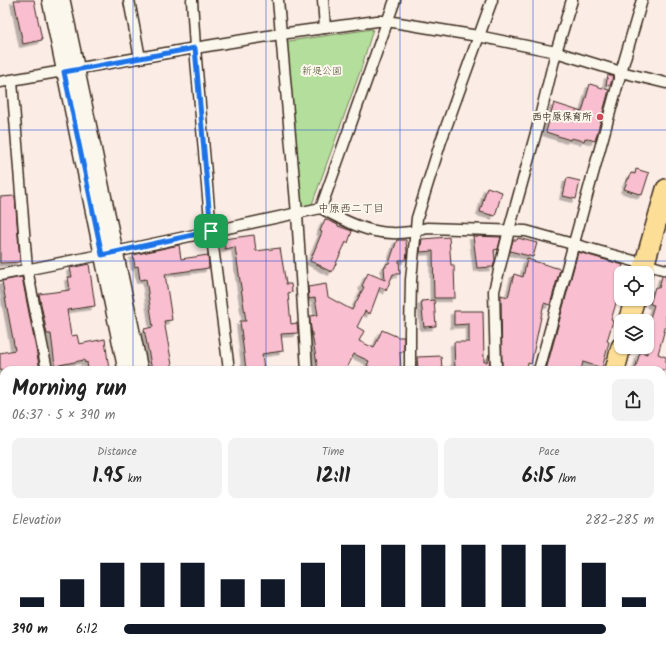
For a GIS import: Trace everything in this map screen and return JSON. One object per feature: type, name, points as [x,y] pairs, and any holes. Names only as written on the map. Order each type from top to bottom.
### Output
[{"type":"highway","points":[[644,266],[666,189]]},
{"type":"highway","points":[[616,366],[619,354]]},
{"type":"street","points":[[50,0],[71,71]]},
{"type":"street","points":[[62,0],[71,71],[109,253],[139,366]]},
{"type":"street","points":[[129,0],[140,58]]},
{"type":"street","points":[[192,0],[211,231],[228,366]]},
{"type":"street","points":[[278,0],[297,214],[307,366]]},
{"type":"street","points":[[324,0],[325,28]]},
{"type":"street","points":[[321,208],[395,0]]},
{"type":"street","points":[[410,366],[411,287],[417,218],[441,141],[492,0]]},
{"type":"street","points":[[496,366],[494,291],[556,52],[572,0]]},
{"type":"street","points":[[540,366],[642,0]]},
{"type":"street","points":[[0,82],[280,34],[377,21],[387,21],[478,36],[556,52],[621,72],[666,83]]},
{"type":"street","points":[[12,81],[27,269],[46,366]]},
{"type":"street","points":[[0,275],[321,208],[341,220],[371,231],[396,234],[427,228],[526,231],[574,245],[634,266]]},
{"type":"street","points":[[109,253],[125,366]]},
{"type":"street","points":[[654,269],[666,270]]},
{"type":"green space","name":"新堤公園","points":[[373,29],[361,69],[311,207],[301,208],[282,42]]},
{"type":"building","points":[[14,0],[34,0],[42,40],[23,44]]},
{"type":"building","points":[[608,75],[613,76],[610,86],[606,85]]},
{"type":"building","points":[[590,84],[609,90],[595,141],[585,138],[584,141],[571,138],[570,140],[546,132],[554,103],[582,112]]},
{"type":"building","points":[[636,169],[649,173],[642,195],[624,189],[631,173],[635,174]]},
{"type":"building","points":[[567,178],[580,181],[576,199],[563,196]]},
{"type":"building","points":[[487,187],[502,192],[495,216],[480,212]]},
{"type":"building","points":[[15,196],[20,262],[0,263],[0,197]]},
{"type":"building","points":[[325,219],[352,231],[348,243],[346,242],[332,272],[310,261],[322,232],[320,231]]},
{"type":"building","points":[[254,235],[256,251],[280,248],[286,284],[291,284],[292,292],[288,293],[291,324],[297,323],[298,333],[281,334],[283,351],[262,354],[264,366],[246,366],[240,321],[246,321],[235,247],[225,249],[224,239]]},
{"type":"building","points":[[473,236],[501,237],[498,249],[494,250],[495,260],[493,267],[477,268]]},
{"type":"building","points":[[449,237],[451,265],[454,265],[455,298],[434,298],[433,251],[420,252],[422,239]]},
{"type":"building","points":[[518,238],[537,243],[533,257],[510,251],[513,240],[517,240]]},
{"type":"building","points":[[397,240],[406,240],[406,260],[399,260],[400,274],[393,274],[386,291],[380,287],[370,314],[365,311],[357,327],[364,331],[359,341],[374,348],[382,330],[398,337],[404,337],[404,351],[400,352],[401,366],[367,366],[369,361],[354,354],[348,366],[317,366],[310,316],[318,315],[315,298],[309,299],[308,287],[326,284],[328,297],[352,310],[364,287],[362,286],[368,273],[385,280],[384,267],[386,267],[386,264],[389,263]]},
{"type":"building","points":[[179,245],[181,259],[208,255],[209,268],[165,274],[172,320],[164,321],[172,366],[151,366],[144,329],[153,327],[146,279],[140,280],[138,266],[135,267],[133,255]]},
{"type":"building","points":[[578,252],[623,265],[614,266],[615,306],[611,320],[613,321],[607,341],[609,342],[603,366],[596,366],[583,362],[582,366],[547,366]]},
{"type":"building","points":[[527,259],[560,269],[550,305],[544,303],[531,364],[528,363],[527,366],[502,366],[501,295],[508,297],[514,274],[523,277]]},
{"type":"building","points":[[89,264],[95,306],[67,310],[71,336],[77,335],[79,344],[105,339],[108,366],[88,366],[87,362],[85,363],[84,360],[55,366],[51,334],[47,334],[39,294],[70,290],[68,277],[72,277],[70,268]]},
{"type":"building","points":[[662,276],[666,276],[666,325],[658,354],[666,357],[666,366],[636,366],[639,354],[654,354],[654,314],[651,314],[654,306],[655,287],[659,288]]},
{"type":"building","points":[[22,277],[39,366],[0,366],[0,353],[15,350],[2,281]]},
{"type":"building","points":[[434,300],[436,326],[424,327],[421,301]]},
{"type":"building","points":[[454,311],[483,311],[484,362],[487,362],[489,354],[490,366],[455,366],[454,342],[469,342],[469,324],[454,325]]},
{"type":"building","points":[[441,356],[442,366],[418,366],[417,357]]},
{"type":"place","name":"西中原保育所","points":[[600,117]]},
{"type":"district","name":"中原西二丁目","points":[[351,209]]},
{"type":"route","points":[[195,48],[211,231],[102,255],[64,72],[195,48]]}]
